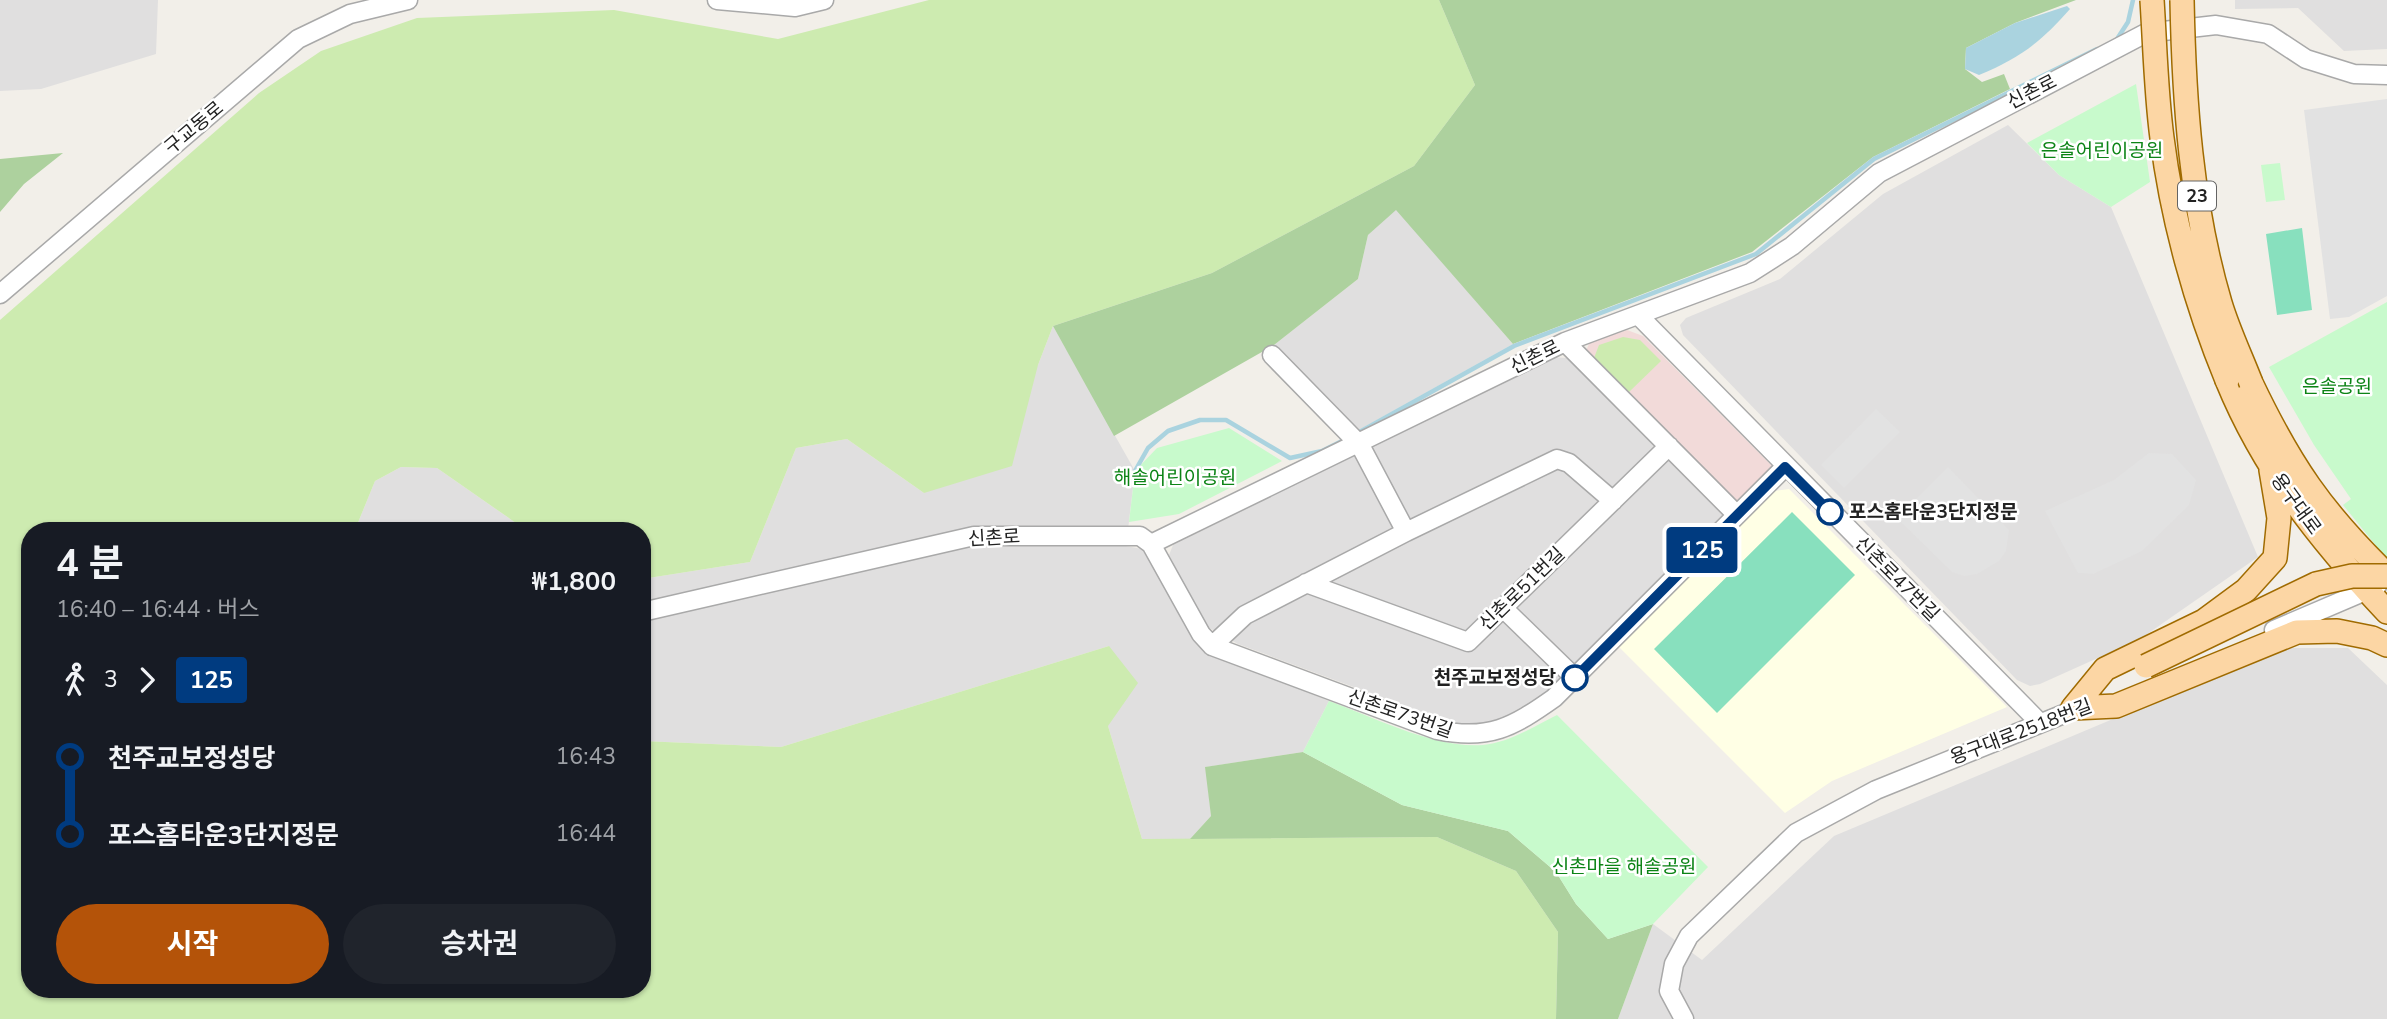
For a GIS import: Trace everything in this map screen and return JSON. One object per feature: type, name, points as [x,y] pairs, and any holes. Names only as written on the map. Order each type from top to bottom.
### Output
[{"type":"main road","name":"용구대로","points":[[2152,0],[2162,139],[2205,326],[2258,449],[2271,470],[2295,506],[2377,586],[2387,612]]},
{"type":"main road","name":"용구대로","points":[[2182,0],[2188,124],[2200,225],[2220,305],[2251,383],[2298,474],[2328,512],[2387,575]]},
{"type":"main road","points":[[2258,449],[2273,461],[2317,523],[2326,525],[2328,512]]},
{"type":"main road","points":[[2073,708],[2105,669],[2204,621],[2246,590],[2274,558],[2279,519],[2271,470]]},
{"type":"main road","points":[[2073,708],[2105,684],[2316,584],[2352,576],[2387,575]]},
{"type":"main road","points":[[2073,708],[2116,706],[2297,632],[2337,631],[2372,638],[2387,645]]},
{"type":"street","name":"구교동로","points":[[0,293],[298,39],[350,13],[408,0]]},
{"type":"street","points":[[717,0],[795,6],[824,0]]},
{"type":"street","name":"신촌로","points":[[651,610],[974,536],[1140,536],[1151,544],[1360,445],[1565,342],[1750,273],[1792,246],[1879,173],[2146,33],[2216,25],[2268,34],[2306,59],[2354,74],[2387,75]]},
{"type":"street","name":"신촌로47번길","points":[[1638,315],[2039,722]]},
{"type":"street","points":[[1565,342],[1737,515]]},
{"type":"street","points":[[1272,355],[1360,445],[1406,531]]},
{"type":"street","name":"신촌로51번길","points":[[1306,583],[1468,642],[1669,446]]},
{"type":"street","points":[[1151,544],[1201,634],[1212,646],[1245,615],[1406,531],[1558,459],[1569,463],[1613,501]]},
{"type":"street","name":"신촌로73번길","points":[[1212,646],[1437,730],[1465,736],[1497,732],[1524,719],[1575,678],[1785,467]]},
{"type":"street","name":"용구대로2518번길","points":[[1684,1019],[1669,991],[1674,964],[1689,936],[1796,833],[1876,790],[2073,708],[2122,694],[2377,586]]},
{"type":"street","points":[[1503,608],[1575,678]]},
{"type":"shaded area","points":[[0,0],[158,0],[156,54],[41,89],[0,91]]},
{"type":"shaded area","points":[[2235,0],[2387,0],[2387,49],[2344,51],[2298,8],[2235,9]]},
{"type":"shaded area","points":[[2387,99],[2387,296],[2349,317],[2330,319],[2304,110]]},
{"type":"shaded area","points":[[2008,125],[2059,175],[2111,207],[2258,557],[2140,639],[2030,686],[2017,680],[1683,335],[1680,325],[1686,318],[1780,279],[1883,194]]},
{"type":"shaded area","points":[[1396,209],[1513,344],[1357,431],[1274,345],[1358,279],[1368,235]]},
{"type":"shaded area","points":[[1053,326],[1135,471],[1126,546],[1142,549],[1200,648],[1329,701],[1303,752],[1206,767],[1211,816],[1190,839],[1142,839],[1108,726],[1109,646],[781,747],[651,741],[651,578],[750,562],[796,448],[847,439],[924,493],[1038,365]]},
{"type":"shaded area","points":[[1627,330],[1643,336],[1773,467],[1736,504],[1585,353],[1590,342]]},
{"type":"shaded area","points":[[1551,357],[1567,358],[1727,515],[1551,692],[1496,725],[1467,729],[1238,644],[1204,625],[1169,555],[1173,545]]},
{"type":"shaded area","points":[[1876,409],[1900,432],[1844,488],[1821,465]]},
{"type":"shaded area","points":[[2149,453],[2172,454],[2196,480],[2189,505],[2142,551],[2093,574],[2078,573],[2045,511],[2114,480]]},
{"type":"shaded area","points":[[401,467],[437,468],[515,522],[358,522],[375,481]]},
{"type":"shaded area","points":[[1948,467],[2009,530],[2006,551],[1999,561],[1977,574],[1964,576],[1952,572],[1897,518]]},
{"type":"shaded area","points":[[1789,489],[2007,707],[1832,781],[1785,813],[1617,645],[1774,491]]},
{"type":"shaded area","points":[[2282,648],[2348,648],[2387,685],[2387,1019],[1618,1019],[1653,924],[1702,960],[1834,836]]},
{"type":"green space","points":[[929,0],[1439,0],[1475,85],[1414,166],[1212,273],[1053,326],[1038,365],[1012,466],[924,493],[847,439],[796,448],[750,562],[651,578],[651,522],[515,522],[437,468],[401,467],[375,481],[358,522],[21,522],[21,998],[651,998],[651,741],[781,747],[1109,646],[1138,683],[1108,726],[1142,839],[1437,837],[1516,871],[1558,932],[1556,1019],[0,1019],[0,320],[259,93],[321,51],[417,18],[614,10],[778,39]]},
{"type":"green space","points":[[1439,0],[2076,0],[2015,23],[1966,48],[1965,69],[1982,82],[2004,74],[2010,89],[1873,157],[1752,252],[1513,344],[1396,210],[1368,235],[1358,279],[1274,345],[1114,436],[1053,326],[1212,273],[1414,166],[1475,85]]},
{"type":"green space","name":"은솔어린이공원","points":[[2136,84],[2150,182],[2111,207],[2059,175],[2027,143]]},
{"type":"green space","points":[[63,153],[24,184],[0,212],[0,159]]},
{"type":"green space","points":[[2280,163],[2285,200],[2266,202],[2261,165]]},
{"type":"green space","points":[[2302,228],[2312,310],[2277,315],[2266,234]]},
{"type":"green space","name":"은솔공원","points":[[2387,302],[2387,559],[2343,505],[2351,499],[2314,445],[2269,367]]},
{"type":"green space","points":[[1623,337],[1640,340],[1661,361],[1628,393],[1594,358],[1599,345]]},
{"type":"green space","name":"해솔어린이공원","points":[[1229,428],[1282,461],[1179,514],[1129,522],[1135,471],[1157,448]]},
{"type":"green space","points":[[1792,512],[1855,575],[1717,713],[1654,649]]},
{"type":"green space","name":"신촌마을 해솔공원","points":[[1329,701],[1425,737],[1464,745],[1502,741],[1557,715],[1708,867],[1653,924],[1608,939],[1576,904],[1556,872],[1508,831],[1402,805],[1303,752]]},
{"type":"green space","points":[[1303,752],[1402,805],[1508,831],[1556,872],[1576,904],[1608,939],[1653,924],[1618,1019],[1556,1019],[1558,932],[1516,871],[1437,837],[1190,839],[1211,816],[1205,767]]},
{"type":"water","points":[[2067,6],[2070,9],[2059,21],[2018,55],[1979,75],[1965,69],[1966,48],[2015,23]]},
{"type":"waterway","points":[[2117,39],[2128,22],[2133,0]]},
{"type":"waterway","points":[[1354,435],[1514,346],[1756,254],[1874,159],[2097,49]]},
{"type":"waterway","points":[[1135,471],[1148,448],[1168,431],[1200,420],[1226,420],[1290,458],[1322,451],[1346,439]]},
{"type":"bus line","name":"125","points":[[1575,678],[1785,467],[1830,512]]},
{"type":"place","name":"포스홈타운3단지정문","points":[[1830,512]]},
{"type":"place","name":"천주교보정성당","points":[[1575,678]]}]
